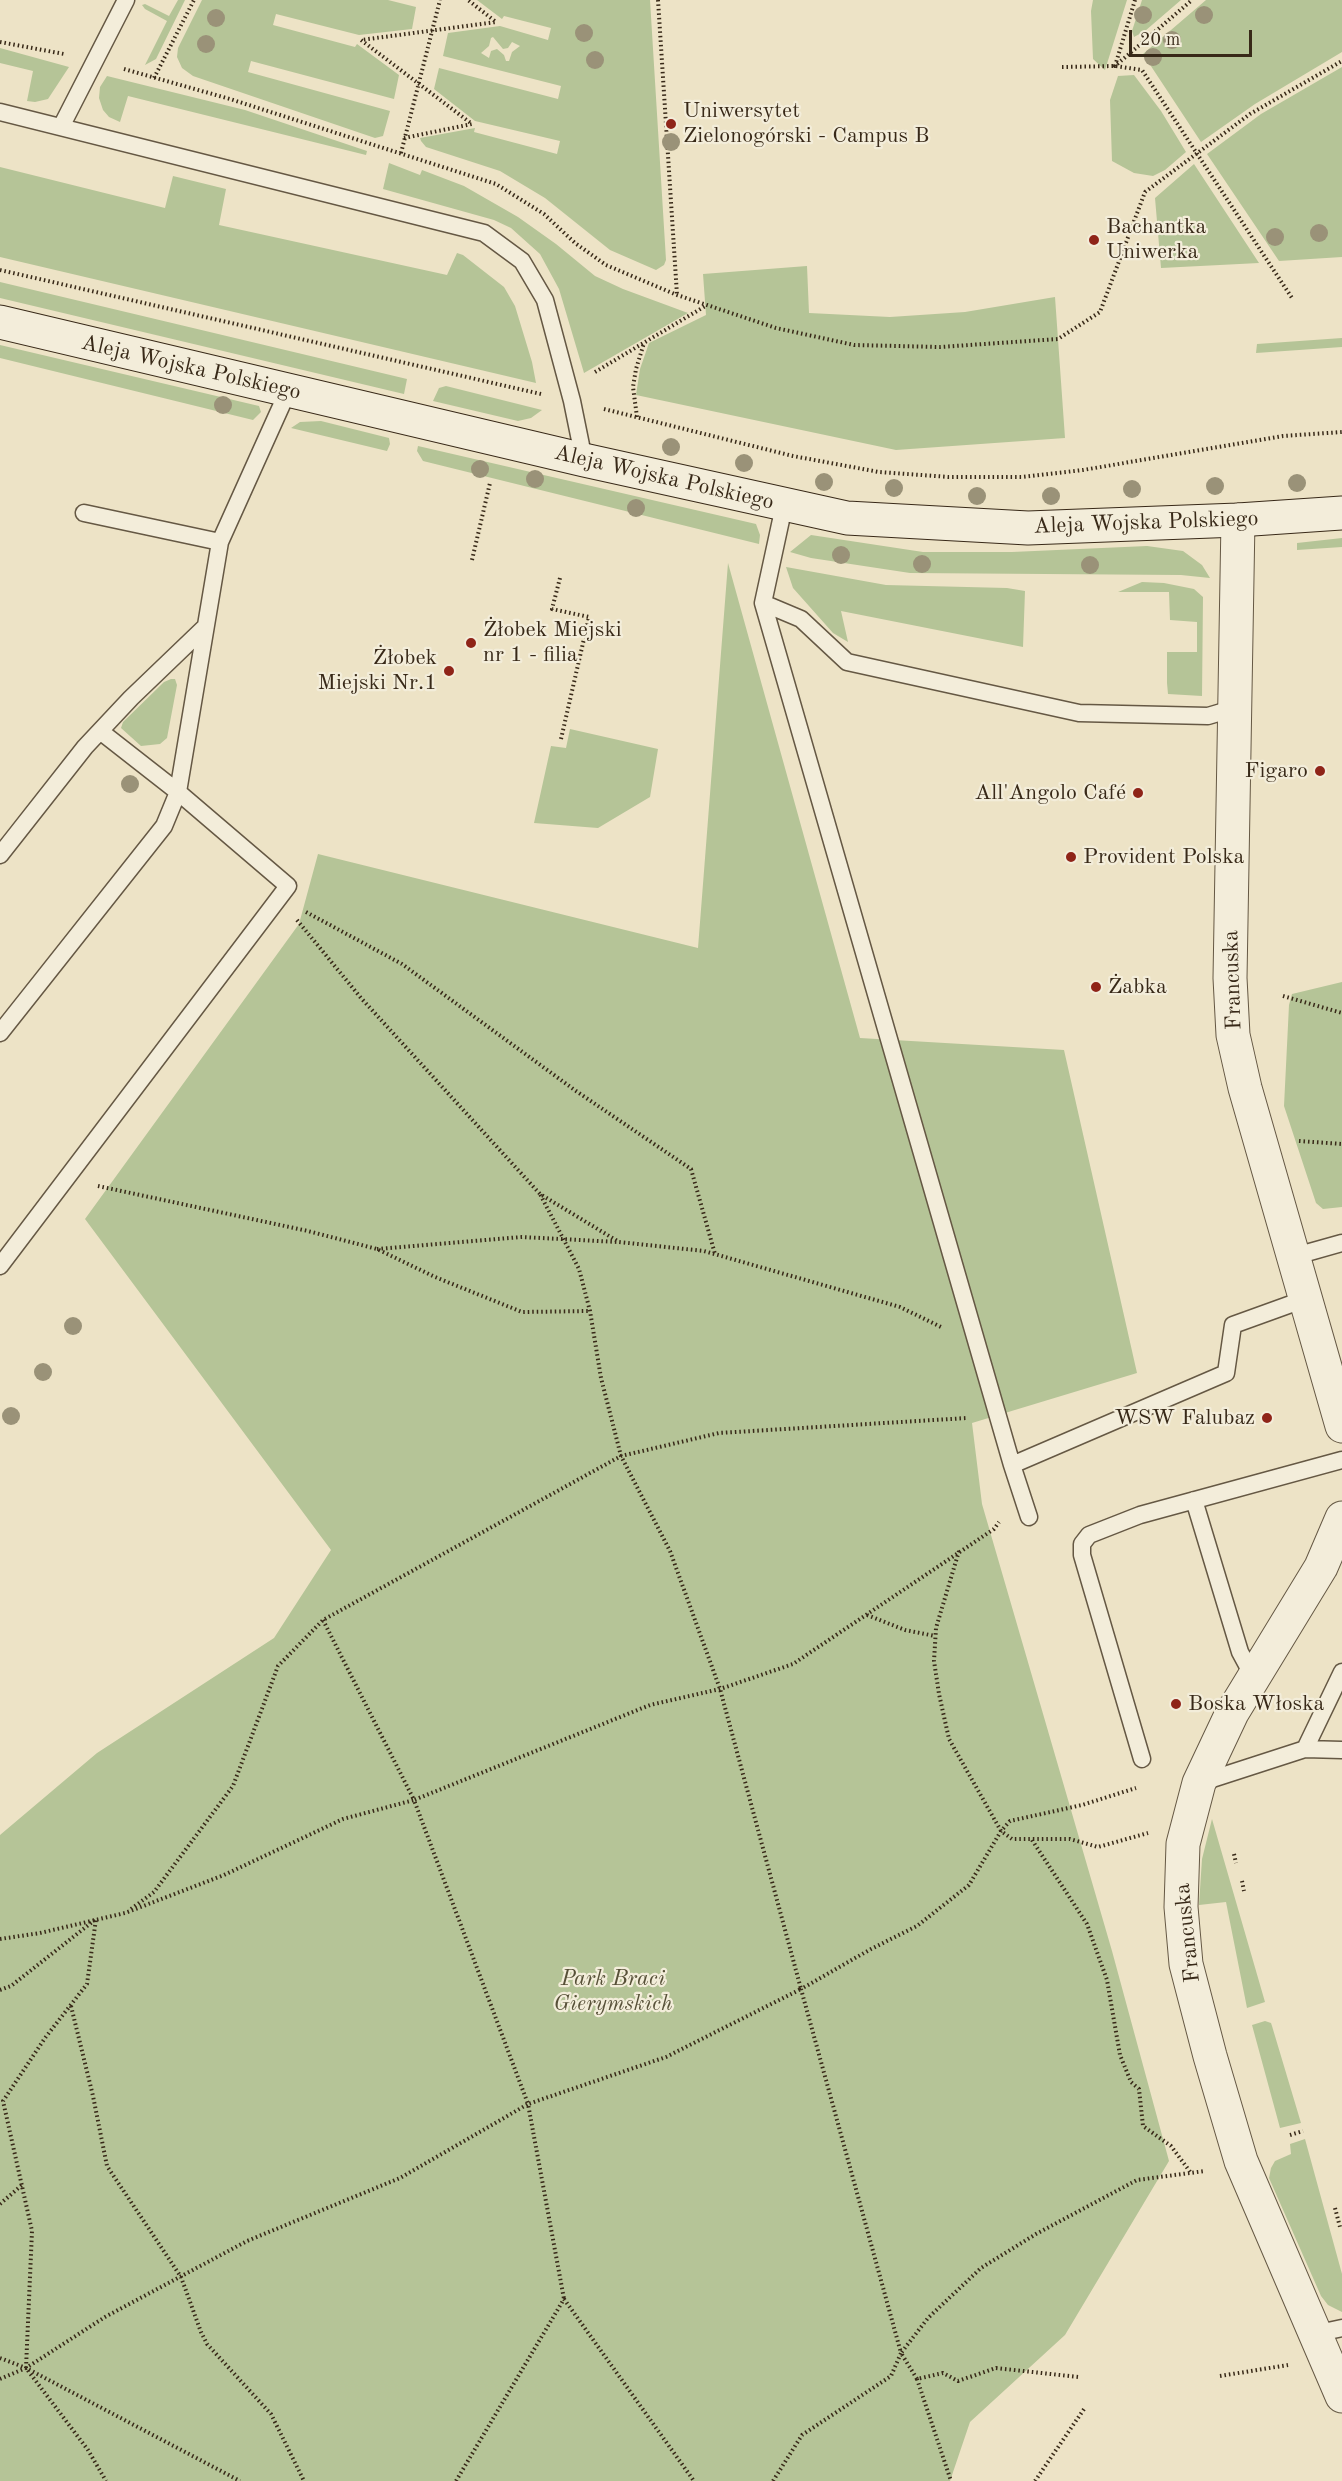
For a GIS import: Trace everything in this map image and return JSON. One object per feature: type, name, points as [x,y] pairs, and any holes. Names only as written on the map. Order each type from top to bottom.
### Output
[{"type":"street","name":"Aleja Wojska Polskiego","points":[[0,322],[584,460],[784,506],[847,518],[1028,528],[1238,520],[1342,513]]},
{"type":"street","name":"Francuska","points":[[1238,520],[1230,978],[1233,1035],[1245,1088],[1292,1257],[1342,1426]]},
{"type":"street","name":"Francuska","points":[[1342,1518],[1321,1567],[1232,1713],[1199,1783],[1183,1844],[1181,1907],[1186,1964],[1242,2165],[1328,2331],[1342,2396]]},
{"type":"lane","points":[[61,127],[126,0]]},
{"type":"lane","points":[[0,112],[484,233],[522,261],[545,300],[572,401],[584,460]]},
{"type":"lane","points":[[0,1033],[164,826],[178,792],[220,542],[288,391]]},
{"type":"lane","points":[[784,506],[763,603],[1029,1517]]},
{"type":"lane","points":[[84,513],[220,542]]},
{"type":"lane","points":[[763,603],[801,619],[847,662],[1079,713],[1208,716],[1235,708]]},
{"type":"lane","points":[[0,855],[85,747],[131,698],[205,627]]},
{"type":"lane","points":[[0,1266],[288,886],[178,792],[100,731]]},
{"type":"lane","points":[[1292,1257],[1342,1243]]},
{"type":"lane","points":[[1015,1472],[1226,1373],[1233,1325],[1305,1299]]},
{"type":"lane","points":[[1142,1759],[1082,1555],[1082,1544],[1089,1535],[1100,1530],[1194,1500],[1342,1460]]},
{"type":"lane","points":[[1194,1500],[1240,1652],[1254,1678]]},
{"type":"lane","points":[[1305,1749],[1342,1672]]},
{"type":"lane","points":[[1199,1783],[1305,1749],[1342,1750]]},
{"type":"path","points":[[154,78],[194,0]]},
{"type":"path","points":[[401,153],[440,0]]},
{"type":"path","points":[[404,138],[472,124],[361,40],[496,22],[468,0]]},
{"type":"path","points":[[658,0],[677,295]]},
{"type":"path","points":[[1115,66],[1135,0]]},
{"type":"path","points":[[1115,66],[1192,0]]},
{"type":"path","points":[[0,42],[95,61],[230,99],[496,184],[544,214],[575,243],[606,265],[677,295],[776,328],[854,345],[940,347],[1058,339],[1100,312],[1145,192],[1250,114],[1342,61]]},
{"type":"path","points":[[1062,68],[1115,66],[1142,69],[1292,298]]},
{"type":"path","points":[[0,270],[538,393],[792,456],[879,472],[949,477],[1022,477],[1072,472],[1283,436],[1342,432]]},
{"type":"path","points":[[572,401],[595,372],[708,305]]},
{"type":"path","points":[[637,417],[633,387],[644,343]]},
{"type":"path","points":[[536,383],[538,393]]},
{"type":"path","points":[[472,560],[490,483]]},
{"type":"path","points":[[560,578],[552,609],[589,616],[561,740]]},
{"type":"path","points":[[279,897],[402,964],[576,1091],[691,1169],[715,1254]]},
{"type":"path","points":[[279,897],[361,998],[540,1194],[579,1269],[590,1311],[601,1378],[621,1456],[670,1551],[720,1689],[901,2353],[917,2379],[951,2481]]},
{"type":"path","points":[[1283,996],[1342,1013]]},
{"type":"path","points":[[1297,1141],[1342,1144]]},
{"type":"path","points":[[65,1179],[308,1230],[377,1249],[435,1277],[522,1312],[590,1311]]},
{"type":"path","points":[[540,1194],[619,1242]]},
{"type":"path","points":[[377,1249],[522,1237],[619,1242],[704,1251],[900,1307],[979,1346]]},
{"type":"path","points":[[125,1913],[154,1892],[233,1786],[278,1666],[323,1620],[621,1456],[719,1433],[1000,1416]]},
{"type":"path","points":[[0,1938],[40,1933],[125,1913],[224,1875],[343,1819],[414,1800],[650,1705],[720,1689],[793,1664],[994,1529],[1006,1510],[1015,1472]]},
{"type":"path","points":[[959,1551],[936,1628],[934,1661],[949,1739],[1001,1831],[1012,1839],[1070,1839],[1098,1846],[1156,1831],[1187,1829]]},
{"type":"path","points":[[867,1615],[905,1630],[935,1636]]},
{"type":"path","points":[[323,1620],[414,1800],[528,2104],[564,2299],[694,2481]]},
{"type":"path","points":[[0,2379],[26,2368],[105,2317],[247,2241],[400,2178],[528,2104],[666,2057],[801,1989],[917,1926],[969,1885],[1001,1831],[1010,1821],[1082,1805],[1138,1787]]},
{"type":"path","points":[[1032,1839],[1087,1924],[1107,1980],[1120,2055],[1131,2082],[1139,2089],[1143,2126],[1171,2146],[1191,2173]]},
{"type":"path","points":[[1234,1854],[1236,1863]]},
{"type":"path","points":[[1242,1881],[1244,1891]]},
{"type":"path","points":[[0,1990],[11,1986],[96,1919]]},
{"type":"path","points":[[96,1919],[87,1984],[45,2038],[3,2101],[32,2231],[26,2368],[88,2450],[106,2481]]},
{"type":"path","points":[[71,2005],[107,2166],[181,2277],[207,2344],[271,2414],[304,2481]]},
{"type":"path","points":[[1290,2135],[1303,2131]]},
{"type":"path","points":[[773,2481],[802,2434],[891,2376],[901,2353],[928,2318],[981,2268],[1036,2234],[1137,2180],[1242,2165]]},
{"type":"path","points":[[0,2204],[22,2185]]},
{"type":"path","points":[[1335,2208],[1340,2227]]},
{"type":"path","points":[[456,2481],[564,2299]]},
{"type":"path","points":[[0,2358],[26,2368],[240,2481]]},
{"type":"path","points":[[917,2379],[943,2373],[958,2381],[996,2368],[1078,2377]]},
{"type":"path","points":[[1220,2376],[1278,2368]]},
{"type":"path","points":[[1035,2481],[1084,2409]]},
{"type":"green space","points":[[178,0],[185,0],[156,59],[145,65],[167,21],[142,5],[145,4],[169,16]]},
{"type":"green space","points":[[202,0],[388,0],[416,7],[412,29],[359,35],[276,14],[273,25],[355,47],[357,44],[399,75],[394,99],[251,61],[248,72],[390,111],[383,136],[375,138],[193,76],[182,68],[177,57],[178,48]]},
{"type":"green space","points":[[477,0],[650,0],[666,260],[664,265],[656,270],[610,250],[545,198],[500,171],[426,147],[421,141],[420,138],[475,128],[474,132],[557,154],[560,141],[475,121],[434,89],[439,68],[558,99],[561,86],[443,56],[448,33],[500,26],[548,40],[551,28],[504,16],[502,19]],"holes":[[[493,37],[503,49],[508,48],[512,42],[520,46],[512,52],[509,61],[506,61],[504,55],[497,49],[491,51],[489,58],[481,53],[489,46]]]},
{"type":"green space","points":[[1093,0],[1127,0],[1105,70],[1093,59],[1091,11]]},
{"type":"green space","points":[[1142,0],[1181,0],[1145,31],[1134,37],[1132,31]]},
{"type":"green space","points":[[1206,0],[1342,0],[1342,52],[1255,104],[1201,142],[1143,54]]},
{"type":"green space","points":[[0,48],[69,67],[48,99],[27,101],[33,71],[0,63]]},
{"type":"green space","points":[[1342,67],[1342,257],[1279,261],[1207,154],[1261,114]]},
{"type":"green space","points":[[1134,75],[1161,111],[1186,152],[1165,170],[1153,176],[1134,173],[1112,161],[1110,100],[1118,76]]},
{"type":"green space","points":[[107,76],[245,110],[367,151],[366,155],[128,96],[120,122],[109,117],[103,110],[99,98],[100,87]]},
{"type":"green space","points":[[389,163],[420,175],[422,170],[464,186],[518,217],[595,276],[688,313],[584,373],[559,289],[540,254],[511,228],[494,220],[383,189]]},
{"type":"green space","points":[[1194,164],[1259,263],[1161,268],[1155,198]]},
{"type":"green space","points":[[0,167],[165,208],[173,176],[226,189],[219,225],[447,275],[457,253],[463,255],[504,287],[515,306],[536,383],[0,257]]},
{"type":"green space","points":[[807,266],[809,313],[890,317],[965,312],[1055,297],[1065,438],[896,450],[636,395],[640,369],[649,343],[706,315],[703,274]]},
{"type":"green space","points":[[0,282],[407,379],[404,394],[0,298]]},
{"type":"green space","points":[[1342,338],[1342,347],[1256,353],[1257,344]]},
{"type":"green space","points":[[0,345],[259,406],[261,412],[253,420],[0,358]]},
{"type":"green space","points":[[446,386],[542,410],[531,418],[518,421],[433,401],[439,388]]},
{"type":"green space","points":[[321,421],[389,438],[390,444],[387,451],[291,428],[300,422]]},
{"type":"green space","points":[[418,446],[756,524],[760,535],[759,544],[423,461],[417,451]]},
{"type":"green space","points":[[811,535],[923,552],[1012,552],[1147,546],[1183,551],[1202,565],[1210,578],[1181,575],[910,573],[811,558],[790,552]]},
{"type":"green space","points":[[1342,538],[1342,547],[1297,550],[1297,543]]},
{"type":"green space","name":"Park Braci Gierymskich","points":[[728,563],[860,1038],[1064,1050],[1137,1373],[972,1423],[982,1504],[1112,1951],[1169,2161],[1065,2335],[970,2422],[950,2481],[0,2481],[0,1835],[97,1753],[274,1638],[331,1550],[85,1219],[299,924],[318,854],[698,948]]},
{"type":"green space","points":[[786,567],[886,585],[1007,588],[1025,591],[1023,647],[841,611],[848,642],[833,633],[793,588]]},
{"type":"green space","points":[[1142,582],[1164,583],[1194,589],[1203,597],[1202,696],[1168,694],[1167,683],[1167,652],[1197,652],[1197,622],[1170,620],[1169,592],[1118,592]]},
{"type":"green space","points":[[175,679],[177,685],[167,738],[160,744],[141,746],[121,728],[123,722],[164,682]]},
{"type":"green space","points":[[570,729],[658,749],[650,797],[598,828],[534,823],[551,746],[566,748]]},
{"type":"green space","points":[[1342,982],[1342,1207],[1323,1209],[1316,1203],[1284,1106],[1289,1005],[1292,994]]},
{"type":"green space","points":[[1212,1819],[1265,2002],[1247,2008],[1226,1902],[1199,1905],[1202,1859]]},
{"type":"green space","points":[[1265,2021],[1271,2023],[1301,2123],[1280,2128],[1252,2025]]},
{"type":"green space","points":[[1305,2139],[1342,2274],[1342,2312],[1328,2305],[1321,2296],[1269,2178],[1275,2161],[1291,2154],[1290,2144]]},
{"type":"place","name":"Uniwersytet Zielonogórski - Campus B","points":[[671,124]]},
{"type":"place","name":"Bachantka Uniwerka","points":[[1094,240]]},
{"type":"place","name":"Żłobek Miejski nr 1 - filia","points":[[471,643]]},
{"type":"place","name":"Żłobek Miejski Nr.1","points":[[449,671]]},
{"type":"place","name":"Figaro","points":[[1320,771]]},
{"type":"place","name":"All'Angolo Café","points":[[1138,793]]},
{"type":"place","name":"Provident Polska","points":[[1071,857]]},
{"type":"place","name":"Żabka","points":[[1096,987]]},
{"type":"place","name":"WSW Falubaz","points":[[1267,1418]]},
{"type":"place","name":"Boska Włoska","points":[[1176,1704]]}]
